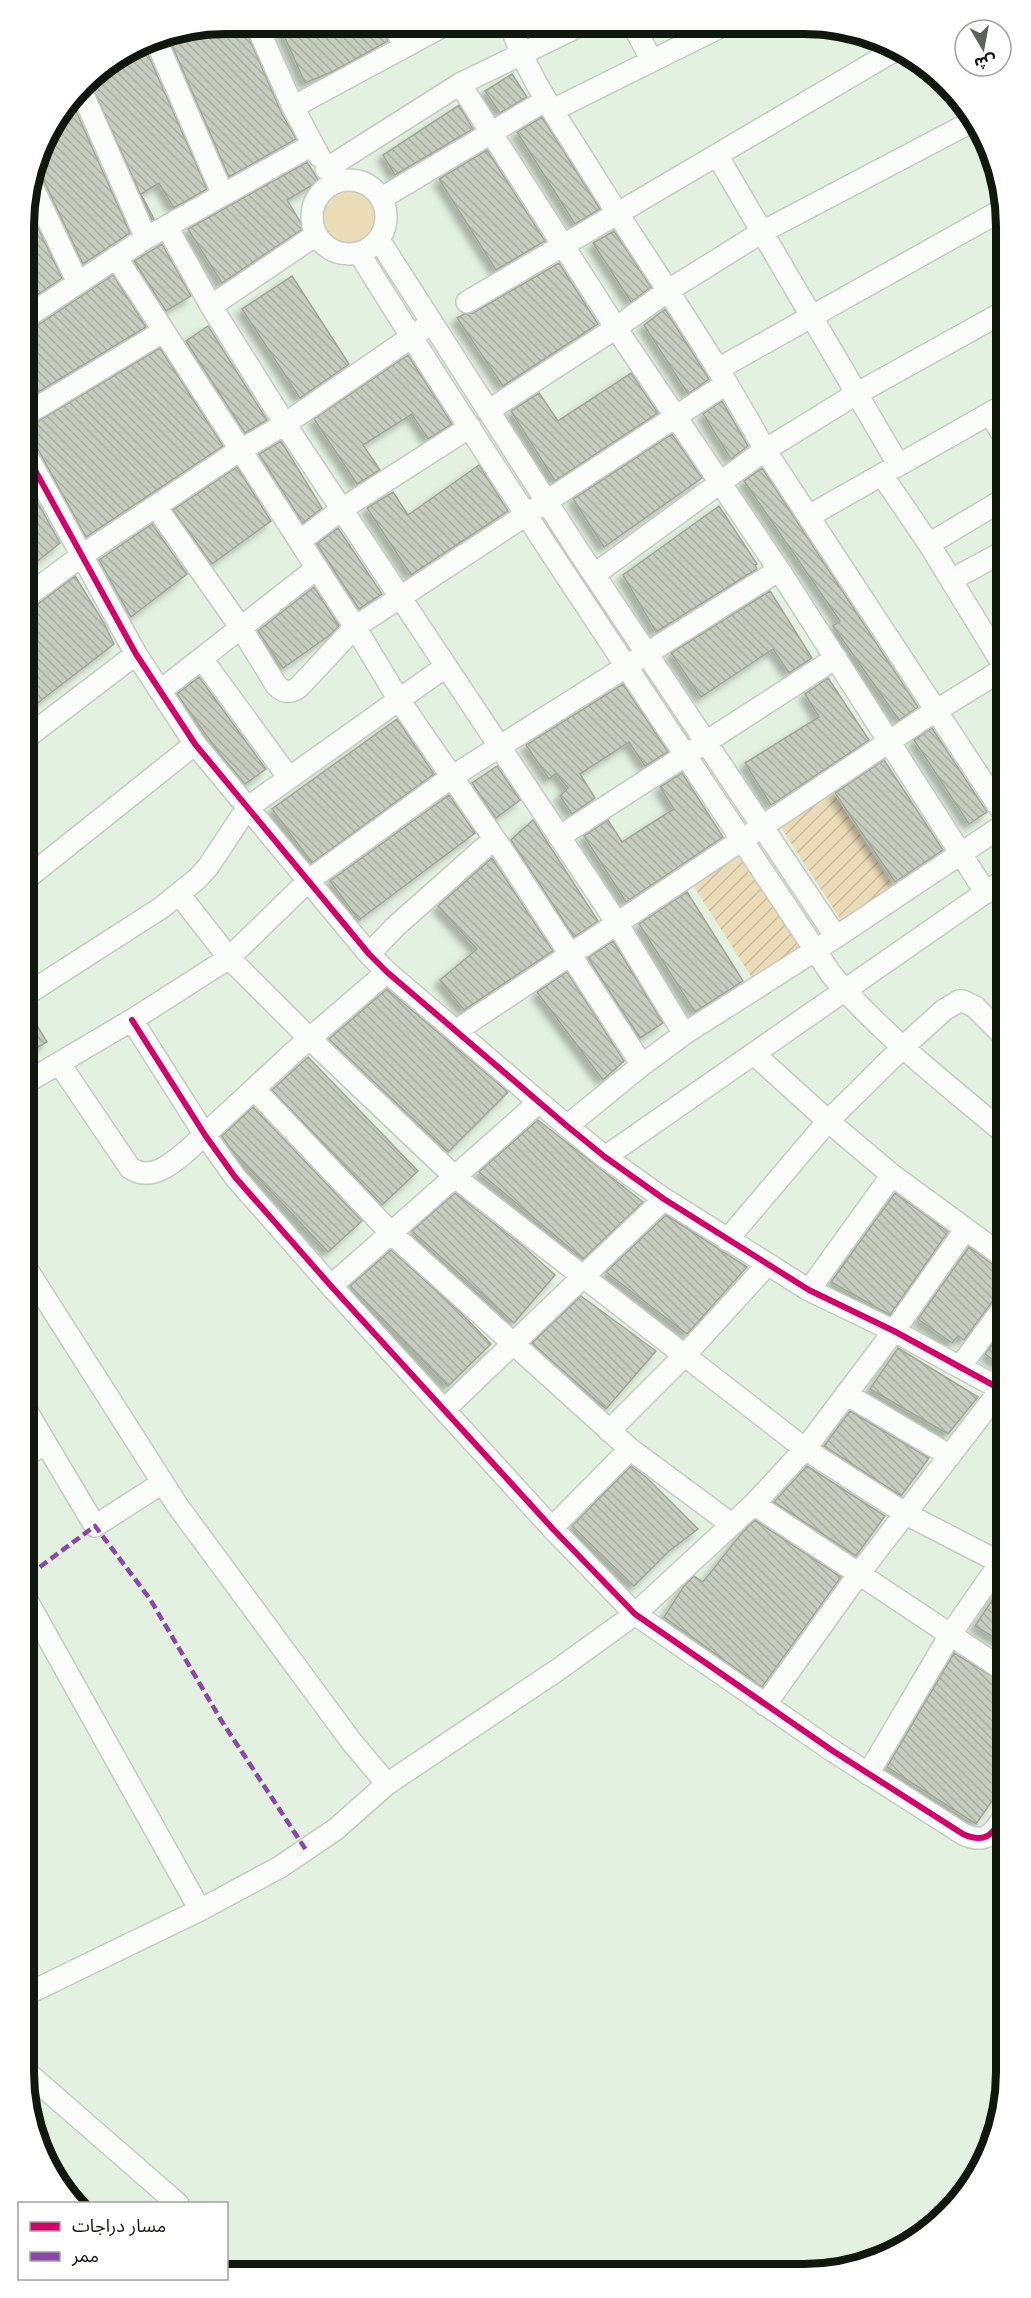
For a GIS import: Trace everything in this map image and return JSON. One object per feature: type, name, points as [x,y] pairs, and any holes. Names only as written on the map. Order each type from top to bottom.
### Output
[{"type":"street","points":[[514,34],[520,53],[549,105],[617,214],[669,290],[765,450],[996,801]]},
{"type":"street","points":[[330,176],[360,181],[373,187],[382,198],[387,219],[379,240],[370,248],[359,253],[335,252],[324,245],[316,235],[311,216],[313,205],[330,176],[460,84],[561,34]]},
{"type":"street","points":[[638,34],[652,61]]},
{"type":"street","points":[[382,198],[491,133],[549,105],[652,61],[706,34]]},
{"type":"street","points":[[261,35],[293,107],[330,176]]},
{"type":"street","points":[[399,35],[404,47]]},
{"type":"street","points":[[293,107],[427,35]]},
{"type":"street","points":[[159,47],[222,195]]},
{"type":"street","points":[[467,302],[889,54]]},
{"type":"street","points":[[460,84],[616,328],[779,570],[960,853],[994,887],[605,1157]]},
{"type":"street","points":[[84,98],[146,238]]},
{"type":"street","points":[[488,411],[616,328],[669,290],[762,232],[971,131]]},
{"type":"street","points":[[35,311],[146,238],[312,144]]},
{"type":"street","points":[[717,155],[856,394],[890,469],[929,544],[996,653]]},
{"type":"street","points":[[37,197],[78,283]]},
{"type":"street","points":[[156,507],[241,628],[276,685],[287,692],[299,687],[355,627],[677,418],[722,376],[812,317],[995,214]]},
{"type":"street","points":[[167,227],[211,306],[285,424],[617,923],[684,1034]]},
{"type":"street","points":[[211,306],[316,235]]},
{"type":"street","points":[[379,240],[546,502],[836,937]]},
{"type":"street","points":[[359,253],[411,337],[831,974],[903,1047],[996,1126]]},
{"type":"street","points":[[116,257],[355,627],[399,700],[453,776],[642,1065]]},
{"type":"street","points":[[595,574],[765,450],[856,394],[996,316]]},
{"type":"street","points":[[35,590],[81,556],[241,450],[285,424],[432,323]]},
{"type":"street","points":[[35,409],[164,332]]},
{"type":"street","points":[[809,516],[995,410]]},
{"type":"street","points":[[300,541],[342,509],[470,427]]},
{"type":"street","points":[[35,470],[136,654],[195,744],[369,954],[387,972],[567,1126],[605,1157],[664,1199],[809,1290],[996,1387]]},
{"type":"street","points":[[929,544],[996,504]]},
{"type":"street","points":[[951,580],[996,556]]},
{"type":"street","points":[[160,691],[317,568]]},
{"type":"street","points":[[35,1078],[132,1020],[229,958],[308,881],[453,776],[779,570]]},
{"type":"street","points":[[35,731],[136,654]]},
{"type":"street","points":[[559,837],[836,658]]},
{"type":"street","points":[[202,659],[289,778]]},
{"type":"street","points":[[35,989],[179,894],[208,867],[247,808],[445,667]]},
{"type":"street","points":[[456,1031],[936,710],[996,674]]},
{"type":"street","points":[[35,872],[195,744]]},
{"type":"street","points":[[567,1126],[684,1034],[836,937],[996,830]]},
{"type":"street","points":[[369,954],[396,926],[494,839]]},
{"type":"street","points":[[179,894],[229,958],[310,1039],[455,1176],[805,1449],[906,1514],[996,1558]]},
{"type":"street","points":[[59,1063],[125,1161],[135,1171],[148,1173],[175,1161],[387,972]]},
{"type":"street","points":[[727,1240],[828,1122],[903,1047],[944,1010],[959,1000],[975,1007],[996,1028]]},
{"type":"street","points":[[132,1020],[205,1135],[235,1177],[331,1286],[445,1408],[552,1528],[635,1614],[908,1801],[974,1839],[984,1838],[996,1827]]},
{"type":"street","points":[[754,1054],[828,1122],[892,1175],[996,1251]]},
{"type":"street","points":[[254,1089],[391,1233],[630,1449],[731,1524]]},
{"type":"street","points":[[331,1286],[539,1102]]},
{"type":"street","points":[[809,1290],[892,1175]]},
{"type":"street","points":[[445,1408],[664,1199]]},
{"type":"street","points":[[34,1991],[200,1910],[280,1868],[336,1828],[387,1784],[559,1669],[635,1614],[754,1504],[805,1449],[894,1332],[965,1230]]},
{"type":"street","points":[[609,1431],[685,1355],[767,1264]]},
{"type":"street","points":[[34,1281],[198,1536],[344,1732],[387,1784]]},
{"type":"street","points":[[960,1367],[996,1318]]},
{"type":"street","points":[[846,1394],[950,1456]]},
{"type":"street","points":[[765,1705],[858,1575],[996,1398]]},
{"type":"street","points":[[37,1449],[95,1526],[162,1483]]},
{"type":"street","points":[[552,1528],[630,1449]]},
{"type":"street","points":[[754,1504],[996,1665]]},
{"type":"street","points":[[868,1774],[950,1635],[996,1571]]},
{"type":"street","points":[[34,1613],[200,1910]]},
{"type":"street","points":[[35,2079],[176,2202]]},
{"type":"shaded area","points":[[349,185],[366,190],[371,194],[375,199],[380,216],[375,233],[371,238],[366,242],[349,247],[332,242],[327,238],[323,233],[318,216],[323,199],[327,194],[332,190]]},
{"type":"shaded area","points":[[830,787],[894,888],[842,922],[777,821]]},
{"type":"shaded area","points":[[744,849],[807,942],[752,978],[691,882]]},
{"type":"building","points":[[214,35],[248,35],[281,112],[296,139],[229,177],[171,43]]},
{"type":"building","points":[[284,35],[386,35],[388,41],[334,71],[305,83]]},
{"type":"building","points":[[147,52],[207,189],[174,208],[159,183],[141,194],[154,219],[152,220],[93,89],[110,74]]},
{"type":"building","points":[[512,74],[527,97],[500,113],[485,91]]},
{"type":"building","points":[[459,105],[473,129],[395,175],[383,155]]},
{"type":"building","points":[[75,109],[130,233],[83,264],[44,181],[41,178],[49,153]]},
{"type":"building","points":[[542,117],[600,209],[575,224],[517,132]]},
{"type":"building","points":[[487,150],[545,241],[496,270],[439,179]]},
{"type":"building","points":[[307,162],[319,181],[287,200],[304,228],[222,283],[188,229]]},
{"type":"building","points":[[35,222],[62,278],[35,296]]},
{"type":"building","points":[[614,231],[651,287],[631,302],[593,243]]},
{"type":"building","points":[[162,244],[191,296],[166,311],[134,261]]},
{"type":"building","points":[[559,263],[598,324],[503,386],[457,318],[473,313]]},
{"type":"building","points":[[113,275],[146,327],[35,394],[35,327]]},
{"type":"building","points":[[292,276],[349,364],[300,398],[242,309]]},
{"type":"building","points":[[665,309],[709,379],[688,394],[644,325]]},
{"type":"building","points":[[208,326],[267,420],[245,433],[186,341]]},
{"type":"building","points":[[160,348],[223,446],[86,537],[35,445],[35,423]]},
{"type":"building","points":[[408,355],[452,424],[428,439],[412,414],[363,445],[380,470],[357,484],[314,419]]},
{"type":"building","points":[[631,373],[658,413],[555,481],[511,411],[539,393],[558,421]]},
{"type":"building","points":[[722,401],[748,446],[731,459],[703,414]]},
{"type":"building","points":[[672,434],[702,478],[604,547],[573,499]]},
{"type":"building","points":[[281,441],[322,508],[303,523],[259,454]]},
{"type":"building","points":[[479,465],[508,511],[411,575],[367,508],[393,492],[408,515]]},
{"type":"building","points":[[237,467],[271,521],[212,564],[173,510]]},
{"type":"building","points":[[762,468],[918,707],[899,720],[833,626],[840,621],[744,481]]},
{"type":"building","points":[[35,497],[60,543],[35,563]]},
{"type":"building","points":[[719,506],[757,564],[755,565],[757,569],[656,632],[623,575]]},
{"type":"building","points":[[152,524],[187,574],[131,617],[99,560]]},
{"type":"building","points":[[338,528],[382,594],[359,609],[317,544]]},
{"type":"building","points":[[75,576],[114,644],[35,705],[35,606]]},
{"type":"building","points":[[314,587],[339,626],[330,635],[283,668],[258,631]]},
{"type":"building","points":[[770,591],[812,658],[789,673],[773,649],[701,697],[671,653]]},
{"type":"building","points":[[199,677],[266,769],[245,784],[219,753],[177,694]]},
{"type":"building","points":[[828,678],[869,740],[771,805],[745,763],[819,717],[805,694]]},
{"type":"building","points":[[623,684],[668,752],[645,766],[629,742],[580,774],[595,798],[572,814],[560,796],[568,788],[556,773],[549,779],[526,745]]},
{"type":"building","points":[[397,719],[434,774],[312,863],[272,809]]},
{"type":"building","points":[[932,728],[987,812],[969,824],[914,740]]},
{"type":"building","points":[[884,760],[943,850],[895,882],[835,793]]},
{"type":"building","points":[[497,766],[520,800],[496,818],[472,783]]},
{"type":"building","points":[[682,773],[723,837],[626,902],[584,836],[608,820],[622,842],[674,809],[660,787]]},
{"type":"building","points":[[449,795],[475,833],[359,920],[330,881]]},
{"type":"building","points":[[533,820],[598,921],[574,937],[511,840]]},
{"type":"building","points":[[492,858],[553,951],[464,1010],[440,980],[477,949],[438,906]]},
{"type":"building","points":[[687,892],[743,981],[695,1012],[639,924]]},
{"type":"building","points":[[613,941],[663,1023],[640,1038],[588,958]]},
{"type":"building","points":[[567,972],[624,1061],[603,1080],[537,992]]},
{"type":"building","points":[[387,989],[508,1092],[448,1152],[329,1039]]},
{"type":"building","points":[[35,1021],[47,1042],[35,1049]]},
{"type":"building","points":[[308,1057],[418,1171],[382,1205],[272,1090]]},
{"type":"building","points":[[253,1107],[362,1221],[328,1252],[231,1149],[222,1136]]},
{"type":"building","points":[[538,1120],[643,1202],[583,1259],[479,1172]]},
{"type":"building","points":[[455,1193],[524,1247],[555,1275],[514,1323],[412,1231]]},
{"type":"building","points":[[895,1193],[948,1232],[890,1315],[831,1282]]},
{"type":"building","points":[[666,1215],[747,1267],[687,1334],[606,1272]]},
{"type":"building","points":[[969,1247],[996,1267],[996,1298],[964,1340],[958,1336],[952,1343],[918,1319]]},
{"type":"building","points":[[391,1250],[461,1313],[491,1344],[448,1386],[350,1286]]},
{"type":"building","points":[[581,1296],[656,1351],[606,1409],[532,1343]]},
{"type":"building","points":[[996,1340],[996,1362],[985,1354]]},
{"type":"building","points":[[898,1348],[978,1397],[948,1434],[870,1389]]},
{"type":"building","points":[[850,1411],[929,1458],[901,1496],[824,1446]]},
{"type":"building","points":[[631,1466],[646,1477],[698,1529],[668,1552],[634,1586],[572,1526]]},
{"type":"building","points":[[807,1466],[885,1516],[856,1556],[774,1502]]},
{"type":"building","points":[[755,1520],[841,1577],[762,1687],[664,1617],[684,1586],[694,1576],[703,1582]]},
{"type":"building","points":[[996,1594],[996,1639],[975,1626]]},
{"type":"building","points":[[954,1653],[996,1679],[996,1795],[976,1824],[887,1767]]},
{"type":"marked path","points":[[34,1571],[95,1526],[150,1599],[221,1720],[306,1850]]},
{"type":"cycle path","points":[[35,470],[136,654],[195,744],[369,954],[387,972],[567,1126],[605,1157],[664,1199],[809,1290],[894,1331],[996,1387]]},
{"type":"cycle path","points":[[132,1020],[205,1135],[235,1177],[331,1286],[552,1528],[635,1614],[833,1751],[963,1834],[984,1838],[996,1828]]}]
